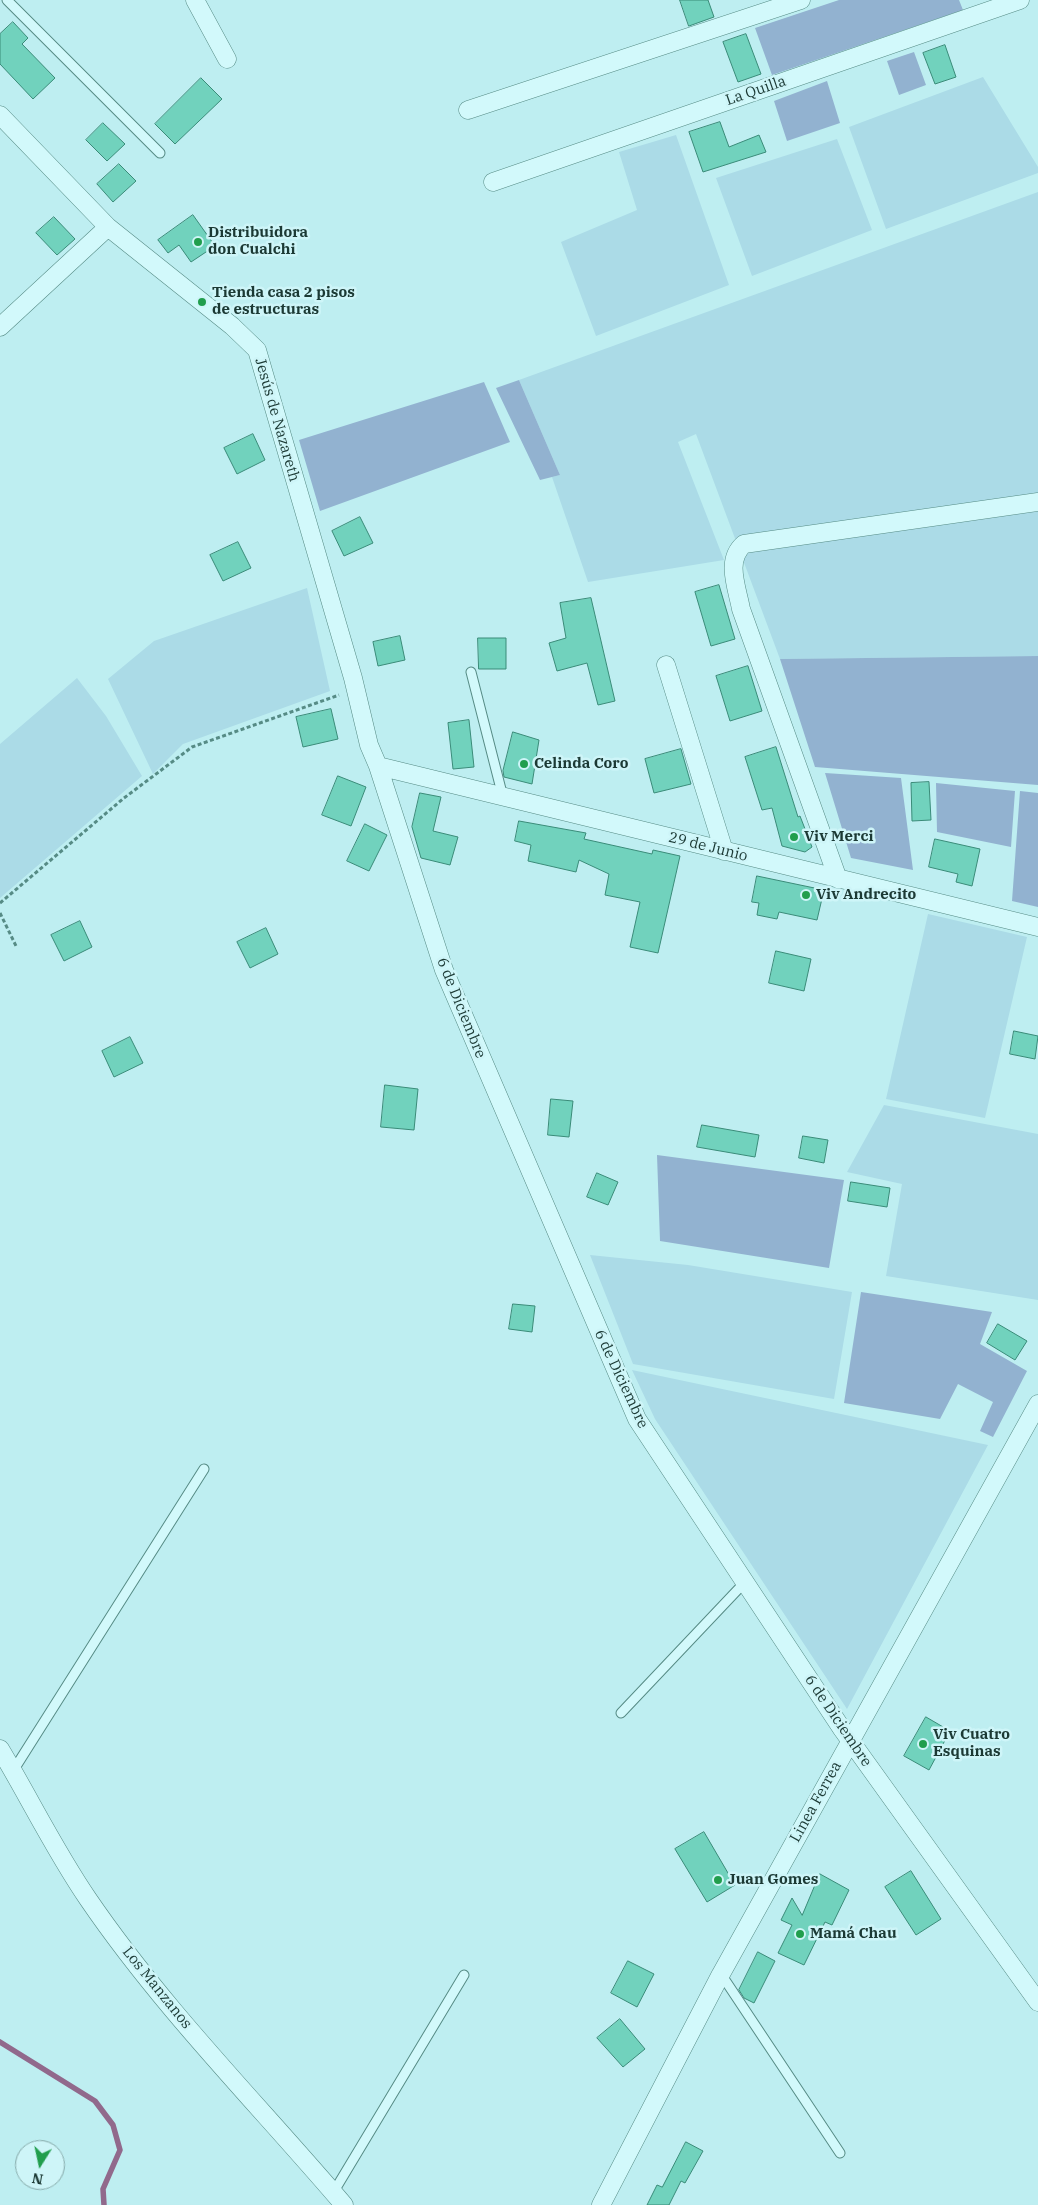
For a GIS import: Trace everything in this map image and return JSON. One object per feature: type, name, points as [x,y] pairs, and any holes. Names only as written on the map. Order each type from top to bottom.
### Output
[{"type":"street","points":[[195,0],[227,59]]},
{"type":"street","points":[[468,110],[801,0]]},
{"type":"street","name":"La Quilla","points":[[493,182],[1020,0]]},
{"type":"street","name":"Jesús de Nazareth","points":[[0,115],[108,227],[232,326],[257,350],[356,689],[369,745],[378,766]]},
{"type":"street","points":[[0,327],[108,227]]},
{"type":"street","points":[[838,879],[741,609],[733,563],[737,550],[744,544],[1038,502]]},
{"type":"street","points":[[666,665],[724,851]]},
{"type":"street","name":"29 de Junio","points":[[378,766],[1038,927]]},
{"type":"street","name":"6 de Diciembre","points":[[378,766],[444,970],[637,1419],[850,1740],[1038,2002]]},
{"type":"street","name":"Linea Ferrea","points":[[601,2205],[721,1974],[1038,1404]]},
{"type":"street","name":"Los Manzanos","points":[[0,1749],[54,1845],[88,1900],[130,1956],[179,2016],[338,2199]]},
{"type":"lane","points":[[8,0],[160,153]]},
{"type":"lane","points":[[471,672],[503,797]]},
{"type":"lane","points":[[13,1771],[204,1469]]},
{"type":"lane","points":[[621,1713],[745,1582]]},
{"type":"lane","points":[[721,1974],[840,2153]]},
{"type":"lane","points":[[338,2199],[464,1975]]},
{"type":"path","points":[[0,903],[124,798],[192,747],[356,689]]},
{"type":"path","points":[[0,912],[17,948]]},
{"type":"shaded area","points":[[839,0],[959,0],[963,10],[772,75],[755,28]]},
{"type":"shaded area","points":[[914,52],[926,85],[899,95],[887,61]]},
{"type":"shaded area","points":[[983,77],[1038,167],[1038,173],[886,229],[849,127]]},
{"type":"shaded area","points":[[827,81],[840,123],[787,141],[774,101]]},
{"type":"shaded area","points":[[676,135],[729,285],[596,336],[561,242],[637,210],[619,152]]},
{"type":"shaded area","points":[[837,139],[872,230],[752,276],[716,178]]},
{"type":"shaded area","points":[[1038,192],[1038,656],[780,659],[696,434],[678,442],[724,560],[588,582],[552,477],[560,475],[519,380]]},
{"type":"shaded area","points":[[519,380],[560,475],[540,480],[496,388]]},
{"type":"shaded area","points":[[484,382],[510,442],[320,511],[299,440]]},
{"type":"shaded area","points":[[307,588],[330,691],[183,744],[153,774],[108,679],[154,641]]},
{"type":"shaded area","points":[[1038,656],[1038,785],[815,767],[780,659]]},
{"type":"shaded area","points":[[77,678],[106,716],[142,776],[0,898],[0,744]]},
{"type":"shaded area","points":[[825,773],[901,778],[913,870],[851,858]]},
{"type":"shaded area","points":[[936,783],[1015,791],[1011,847],[937,832]]},
{"type":"shaded area","points":[[1020,791],[1038,793],[1038,907],[1012,901]]},
{"type":"shaded area","points":[[928,914],[1027,937],[985,1118],[886,1099]]},
{"type":"shaded area","points":[[884,1105],[1038,1134],[1038,1300],[886,1276],[902,1184],[847,1172]]},
{"type":"shaded area","points":[[657,1155],[844,1180],[829,1268],[660,1241]]},
{"type":"shaded area","points":[[590,1255],[688,1265],[852,1292],[834,1399],[633,1364]]},
{"type":"shaded area","points":[[861,1292],[992,1312],[980,1344],[1027,1371],[993,1437],[980,1431],[993,1402],[958,1384],[940,1419],[844,1403]]},
{"type":"shaded area","points":[[632,1370],[988,1445],[847,1709],[655,1419]]},
{"type":"building","points":[[680,0],[708,0],[714,17],[689,26]]},
{"type":"building","points":[[13,22],[28,38],[22,44],[55,78],[33,99],[0,64],[0,34]]},
{"type":"building","points":[[746,34],[761,74],[738,82],[723,42]]},
{"type":"building","points":[[945,45],[956,77],[935,84],[923,53]]},
{"type":"building","points":[[201,78],[222,99],[175,144],[155,124]]},
{"type":"building","points":[[720,122],[729,147],[759,135],[766,152],[703,172],[689,132]]},
{"type":"building","points":[[103,123],[125,144],[107,161],[86,140]]},
{"type":"building","points":[[119,164],[136,181],[113,202],[97,184]]},
{"type":"building","points":[[193,215],[215,246],[191,262],[179,245],[168,253],[158,240]]},
{"type":"building","points":[[54,217],[75,239],[57,255],[36,233]]},
{"type":"building","points":[[253,434],[265,460],[237,474],[224,448]]},
{"type":"building","points":[[360,517],[373,543],[344,556],[332,531]]},
{"type":"building","points":[[238,542],[251,568],[223,581],[210,555]]},
{"type":"building","points":[[719,585],[735,639],[711,646],[695,592]]},
{"type":"building","points":[[591,598],[615,701],[598,705],[587,663],[557,671],[549,643],[566,638],[560,603]]},
{"type":"building","points":[[400,636],[405,660],[378,666],[373,642]]},
{"type":"building","points":[[478,638],[506,638],[506,669],[479,669]]},
{"type":"building","points":[[748,666],[762,711],[730,721],[716,676]]},
{"type":"building","points":[[331,709],[338,739],[303,747],[296,717]]},
{"type":"building","points":[[469,720],[474,767],[453,769],[448,723]]},
{"type":"building","points":[[513,732],[539,740],[532,784],[504,777],[503,771]]},
{"type":"building","points":[[776,747],[798,817],[800,816],[812,847],[805,852],[782,846],[772,808],[762,810],[745,757]]},
{"type":"building","points":[[681,749],[691,784],[654,793],[645,759]]},
{"type":"building","points":[[338,776],[366,787],[351,826],[322,815]]},
{"type":"building","points":[[929,782],[931,820],[912,821],[911,783]]},
{"type":"building","points":[[420,793],[441,797],[433,831],[458,837],[450,865],[421,858],[412,827]]},
{"type":"building","points":[[519,821],[586,833],[584,839],[652,854],[653,850],[680,856],[658,953],[630,947],[640,902],[605,895],[609,874],[579,860],[576,872],[528,861],[531,845],[515,841]]},
{"type":"building","points":[[365,824],[387,835],[369,871],[347,861]]},
{"type":"building","points":[[935,839],[980,849],[972,886],[956,882],[958,874],[929,867]]},
{"type":"building","points":[[757,876],[824,890],[817,920],[779,912],[777,919],[757,915],[759,903],[752,902]]},
{"type":"building","points":[[80,921],[92,947],[64,961],[51,935]]},
{"type":"building","points":[[266,928],[278,954],[250,968],[237,942]]},
{"type":"building","points":[[776,951],[811,959],[804,991],[769,983]]},
{"type":"building","points":[[1014,1031],[1038,1036],[1035,1059],[1010,1054]]},
{"type":"building","points":[[130,1037],[143,1063],[114,1077],[102,1051]]},
{"type":"building","points":[[385,1085],[418,1089],[414,1130],[381,1127]]},
{"type":"building","points":[[551,1099],[573,1101],[569,1137],[548,1135]]},
{"type":"building","points":[[702,1125],[759,1135],[755,1157],[697,1147]]},
{"type":"building","points":[[803,1136],[828,1140],[824,1163],[799,1158]]},
{"type":"building","points":[[597,1173],[618,1182],[608,1205],[587,1197]]},
{"type":"building","points":[[851,1182],[890,1188],[887,1207],[848,1201]]},
{"type":"building","points":[[513,1304],[535,1306],[532,1332],[509,1329]]},
{"type":"building","points":[[998,1324],[1027,1341],[1015,1360],[987,1343]]},
{"type":"building","points":[[926,1717],[950,1731],[929,1770],[904,1756]]},
{"type":"building","points":[[704,1832],[735,1885],[707,1902],[675,1849]]},
{"type":"building","points":[[911,1871],[941,1919],[916,1935],[885,1887]]},
{"type":"building","points":[[820,1874],[849,1890],[832,1925],[825,1922],[804,1965],[778,1953],[792,1925],[781,1920],[792,1898],[802,1915]]},
{"type":"building","points":[[758,1952],[775,1961],[754,2003],[744,1998],[739,1990]]},
{"type":"building","points":[[628,1961],[654,1974],[637,2007],[611,1993]]},
{"type":"building","points":[[620,2019],[645,2049],[623,2067],[597,2038]]},
{"type":"building","points":[[686,2142],[703,2151],[685,2183],[681,2181],[669,2205],[647,2205],[657,2185],[662,2187]]},
{"type":"waterway","points":[[0,2042],[95,2101],[113,2125],[120,2150],[103,2189],[104,2205]]},
{"type":"place","name":"Distribuidora don Cualchi","points":[[198,242]]},
{"type":"place","name":"Tienda casa 2 pisos de estructuras","points":[[202,302]]},
{"type":"place","name":"Celinda Coro","points":[[524,764]]},
{"type":"place","name":"Viv Merci","points":[[794,837]]},
{"type":"place","name":"Viv Andrecito","points":[[806,895]]},
{"type":"place","name":"Viv Cuatro Esquinas","points":[[923,1744]]},
{"type":"place","name":"Juan Gomes","points":[[718,1880]]},
{"type":"place","name":"Mamá Chau","points":[[800,1934]]}]
